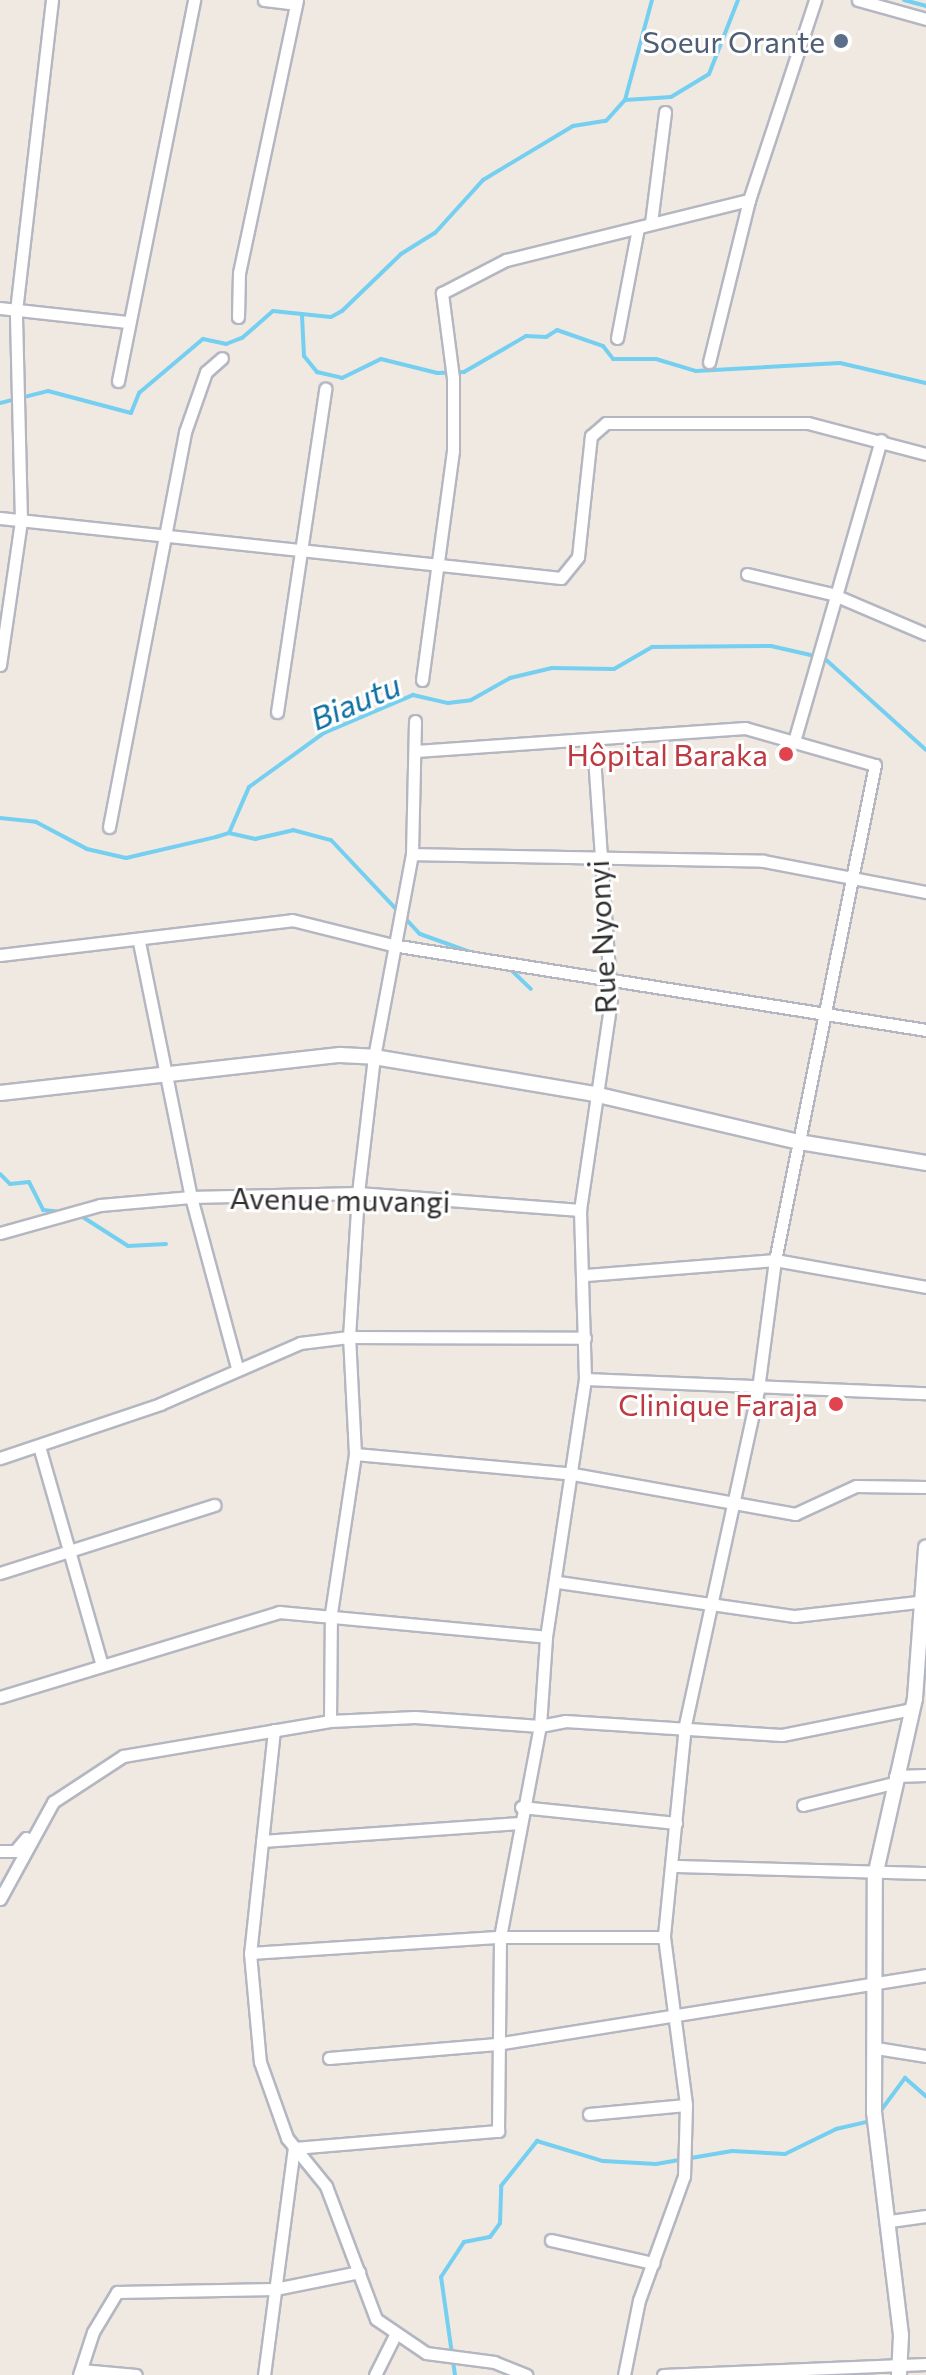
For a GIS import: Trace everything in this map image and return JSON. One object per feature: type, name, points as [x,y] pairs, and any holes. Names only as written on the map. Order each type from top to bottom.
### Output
[{"type":"street","points":[[0,665],[21,521],[22,399],[16,311],[52,0]]},
{"type":"street","points":[[118,381],[126,322],[194,0]]},
{"type":"street","points":[[238,317],[239,273],[296,2],[264,0]]},
{"type":"street","points":[[709,362],[749,200],[815,0]]},
{"type":"street","points":[[858,0],[926,19]]},
{"type":"street","points":[[651,223],[665,112]]},
{"type":"street","points":[[422,680],[453,451],[452,372],[442,293],[446,288],[506,260],[749,200]]},
{"type":"street","points":[[617,338],[638,228]]},
{"type":"street","points":[[0,308],[126,322]]},
{"type":"street","points":[[109,827],[161,535],[185,432],[206,372],[222,358]]},
{"type":"street","points":[[277,712],[298,548],[325,389]]},
{"type":"street","points":[[0,518],[298,548],[439,569],[568,574],[578,557],[591,436],[606,423],[808,423],[926,454]]},
{"type":"street","points":[[795,738],[832,594],[881,440]]},
{"type":"street","points":[[747,574],[832,594],[926,634]]},
{"type":"street","points":[[330,1721],[331,1613],[355,1454],[349,1337],[358,1193],[374,1057],[392,945],[403,916],[412,854],[415,721]]},
{"type":"street","points":[[416,751],[745,728],[795,738],[875,765],[856,878],[775,1260],[758,1390],[714,1609],[685,1725],[674,1866],[664,1937],[672,2018],[686,2105],[683,2160],[624,2375]]},
{"type":"street","name":"Rue Nyonyi","points":[[294,2148],[498,2131],[496,2044],[500,1937],[521,1807],[540,1726],[546,1637],[558,1582],[585,1379],[586,1275],[580,1210],[594,1094],[611,1000],[597,854],[593,740]]},
{"type":"street","points":[[412,854],[597,854],[763,861],[926,892]]},
{"type":"street","points":[[0,955],[139,942],[292,920],[392,945],[607,976],[926,1030]]},
{"type":"street","points":[[139,942],[191,1197],[237,1368]]},
{"type":"street","points":[[0,1093],[340,1055],[374,1057],[594,1094],[799,1142],[926,1163]]},
{"type":"street","name":"Avenue muvangi","points":[[0,1233],[100,1205],[191,1197],[358,1193],[580,1210]]},
{"type":"street","points":[[586,1275],[775,1260],[926,1287]]},
{"type":"street","points":[[0,1458],[160,1404],[300,1343],[349,1337],[585,1338]]},
{"type":"street","points":[[585,1379],[758,1390],[926,1393]]},
{"type":"street","points":[[39,1446],[101,1662]]},
{"type":"street","points":[[355,1454],[573,1474],[734,1507],[795,1514],[856,1486],[926,1487]]},
{"type":"street","points":[[0,1573],[215,1505]]},
{"type":"street","points":[[900,2369],[890,2221],[874,2112],[876,2048],[872,1979],[875,1876],[894,1779],[918,1702],[926,1547]]},
{"type":"street","points":[[558,1582],[714,1609],[795,1616],[923,1602]]},
{"type":"street","points":[[0,1697],[101,1662],[279,1612],[331,1613],[546,1637]]},
{"type":"street","points":[[0,1899],[35,1829],[53,1802],[105,1762],[330,1721],[415,1717],[540,1726],[565,1721],[685,1725],[782,1735],[918,1702]]},
{"type":"street","points":[[274,1730],[250,1953],[260,2062],[294,2148],[326,2186],[376,2319],[395,2335],[426,2353],[494,2362],[527,2375]]},
{"type":"street","points":[[803,1805],[894,1779],[926,1775]]},
{"type":"street","points":[[521,1807],[676,1823]]},
{"type":"street","points":[[262,1841],[519,1823]]},
{"type":"street","points":[[0,1851],[15,1851],[35,1829]]},
{"type":"street","points":[[674,1866],[875,1876],[926,1873]]},
{"type":"street","points":[[250,1953],[500,1937],[664,1937]]},
{"type":"street","points":[[329,2058],[496,2044],[672,2018],[872,1979],[926,1975]]},
{"type":"street","points":[[876,2048],[926,2056]]},
{"type":"street","points":[[589,2114],[686,2105]]},
{"type":"street","points":[[264,2375],[294,2148]]},
{"type":"street","points":[[890,2221],[926,2216]]},
{"type":"street","points":[[551,2240],[653,2263]]},
{"type":"street","points":[[136,2375],[80,2373],[93,2332],[117,2292],[275,2289],[359,2272]]},
{"type":"street","points":[[375,2375],[395,2335]]},
{"type":"street","points":[[663,2375],[900,2369],[926,2364]]},
{"type":"waterway","points":[[625,100],[652,0]]},
{"type":"waterway","points":[[0,403],[48,391],[131,413],[139,393],[203,339],[226,344],[242,338],[273,311],[331,317],[342,311],[401,254],[435,233],[483,180],[573,126],[606,121],[625,100],[671,97],[709,74],[738,0]]},
{"type":"waterway","points":[[904,0],[926,6]]},
{"type":"waterway","points":[[302,316],[304,356],[317,372],[342,378],[381,359],[437,373],[464,372],[526,336],[546,337],[557,330],[603,346],[613,359],[656,359],[696,371],[840,363],[926,383]]},
{"type":"waterway","name":"Biautu","points":[[0,818],[36,822],[87,849],[126,858],[216,837],[229,833],[249,787],[324,733],[413,695],[448,703],[471,700],[510,678],[552,668],[614,669],[652,647],[771,646],[824,658],[926,750]]},
{"type":"waterway","points":[[229,833],[255,839],[293,830],[331,840],[398,911]]},
{"type":"waterway","points":[[404,917],[420,934],[473,953]]},
{"type":"waterway","points":[[507,966],[531,989]]},
{"type":"waterway","points":[[0,1174],[10,1184],[29,1182],[43,1210],[62,1212]]},
{"type":"waterway","points":[[78,1214],[128,1246],[166,1244]]},
{"type":"waterway","points":[[879,2113],[905,2078],[926,2096]]},
{"type":"waterway","points":[[455,2375],[441,2277],[464,2242],[490,2237],[500,2223],[501,2186],[537,2141],[603,2161],[656,2164],[732,2151],[785,2154],[836,2129],[870,2121]]},
{"type":"place","name":"Soeur Orante","points":[[841,41]]},
{"type":"place","name":"Hôpital Baraka","points":[[786,754]]},
{"type":"place","name":"Clinique Faraja","points":[[836,1404]]}]
